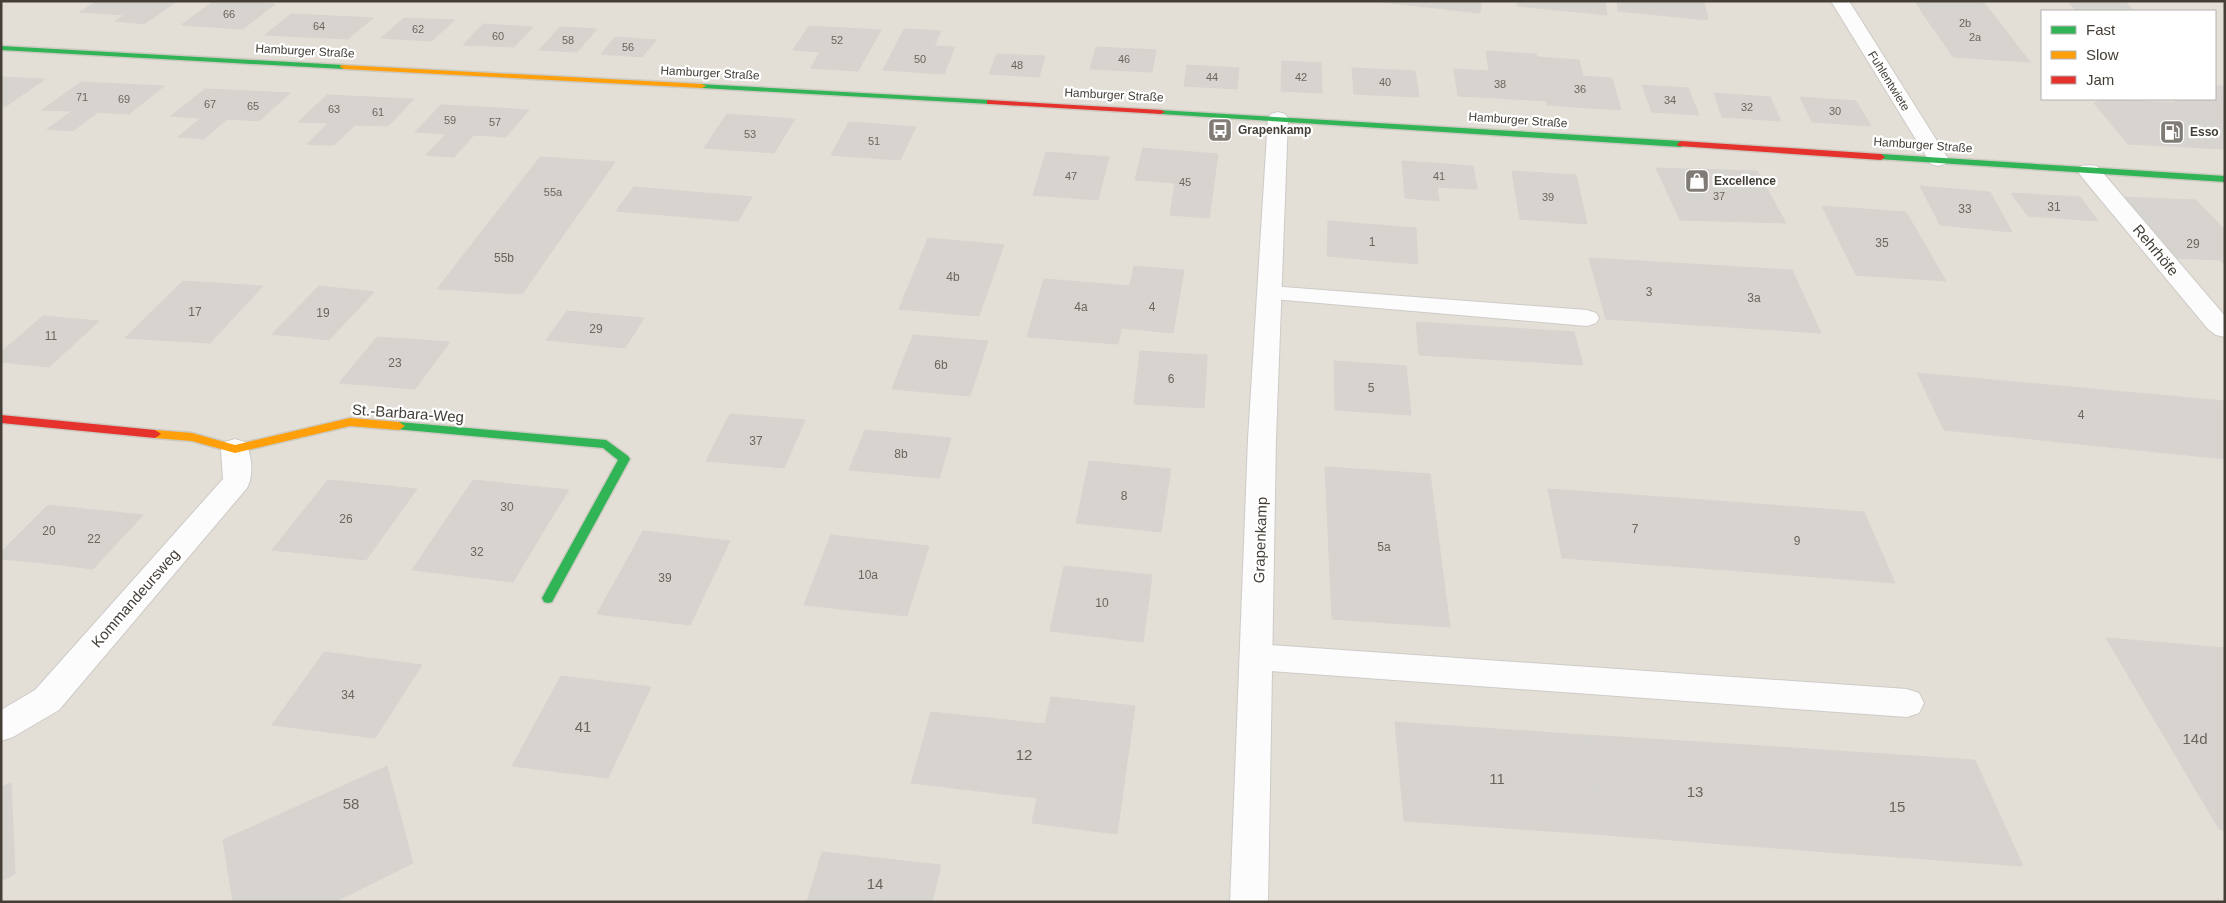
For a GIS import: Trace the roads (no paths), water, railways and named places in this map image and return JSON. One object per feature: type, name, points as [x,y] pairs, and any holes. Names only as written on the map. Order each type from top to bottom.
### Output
[{"type":"main road","name":"Hamburger Straße","points":[[1,48],[1278,118],[2225,179]]},
{"type":"main road","name":"St.-Barbara-Weg","points":[[1,419],[192,437],[235,449],[350,422],[606,444],[624,459],[548,598]]},
{"type":"street","name":"Fuhlentwiete","points":[[1840,1],[1938,160]]},
{"type":"street","name":"Grapenkamp","points":[[1249,902],[1262,439],[1278,118]]},
{"type":"street","name":"Rehrhöfe","points":[[2089,170],[2217,323],[2225,329]]},
{"type":"street","points":[[1270,293],[1588,318]]},
{"type":"street","name":"Kommandeursweg","points":[[1,727],[47,700],[238,481],[235,449]]},
{"type":"street","points":[[1256,657],[1907,703]]},
{"type":"place","name":"Grapenkamp","points":[[1220,130]]},
{"type":"place","name":"Esso","points":[[2172,132]]},
{"type":"place","name":"Excellence","points":[[1697,181]]}]
